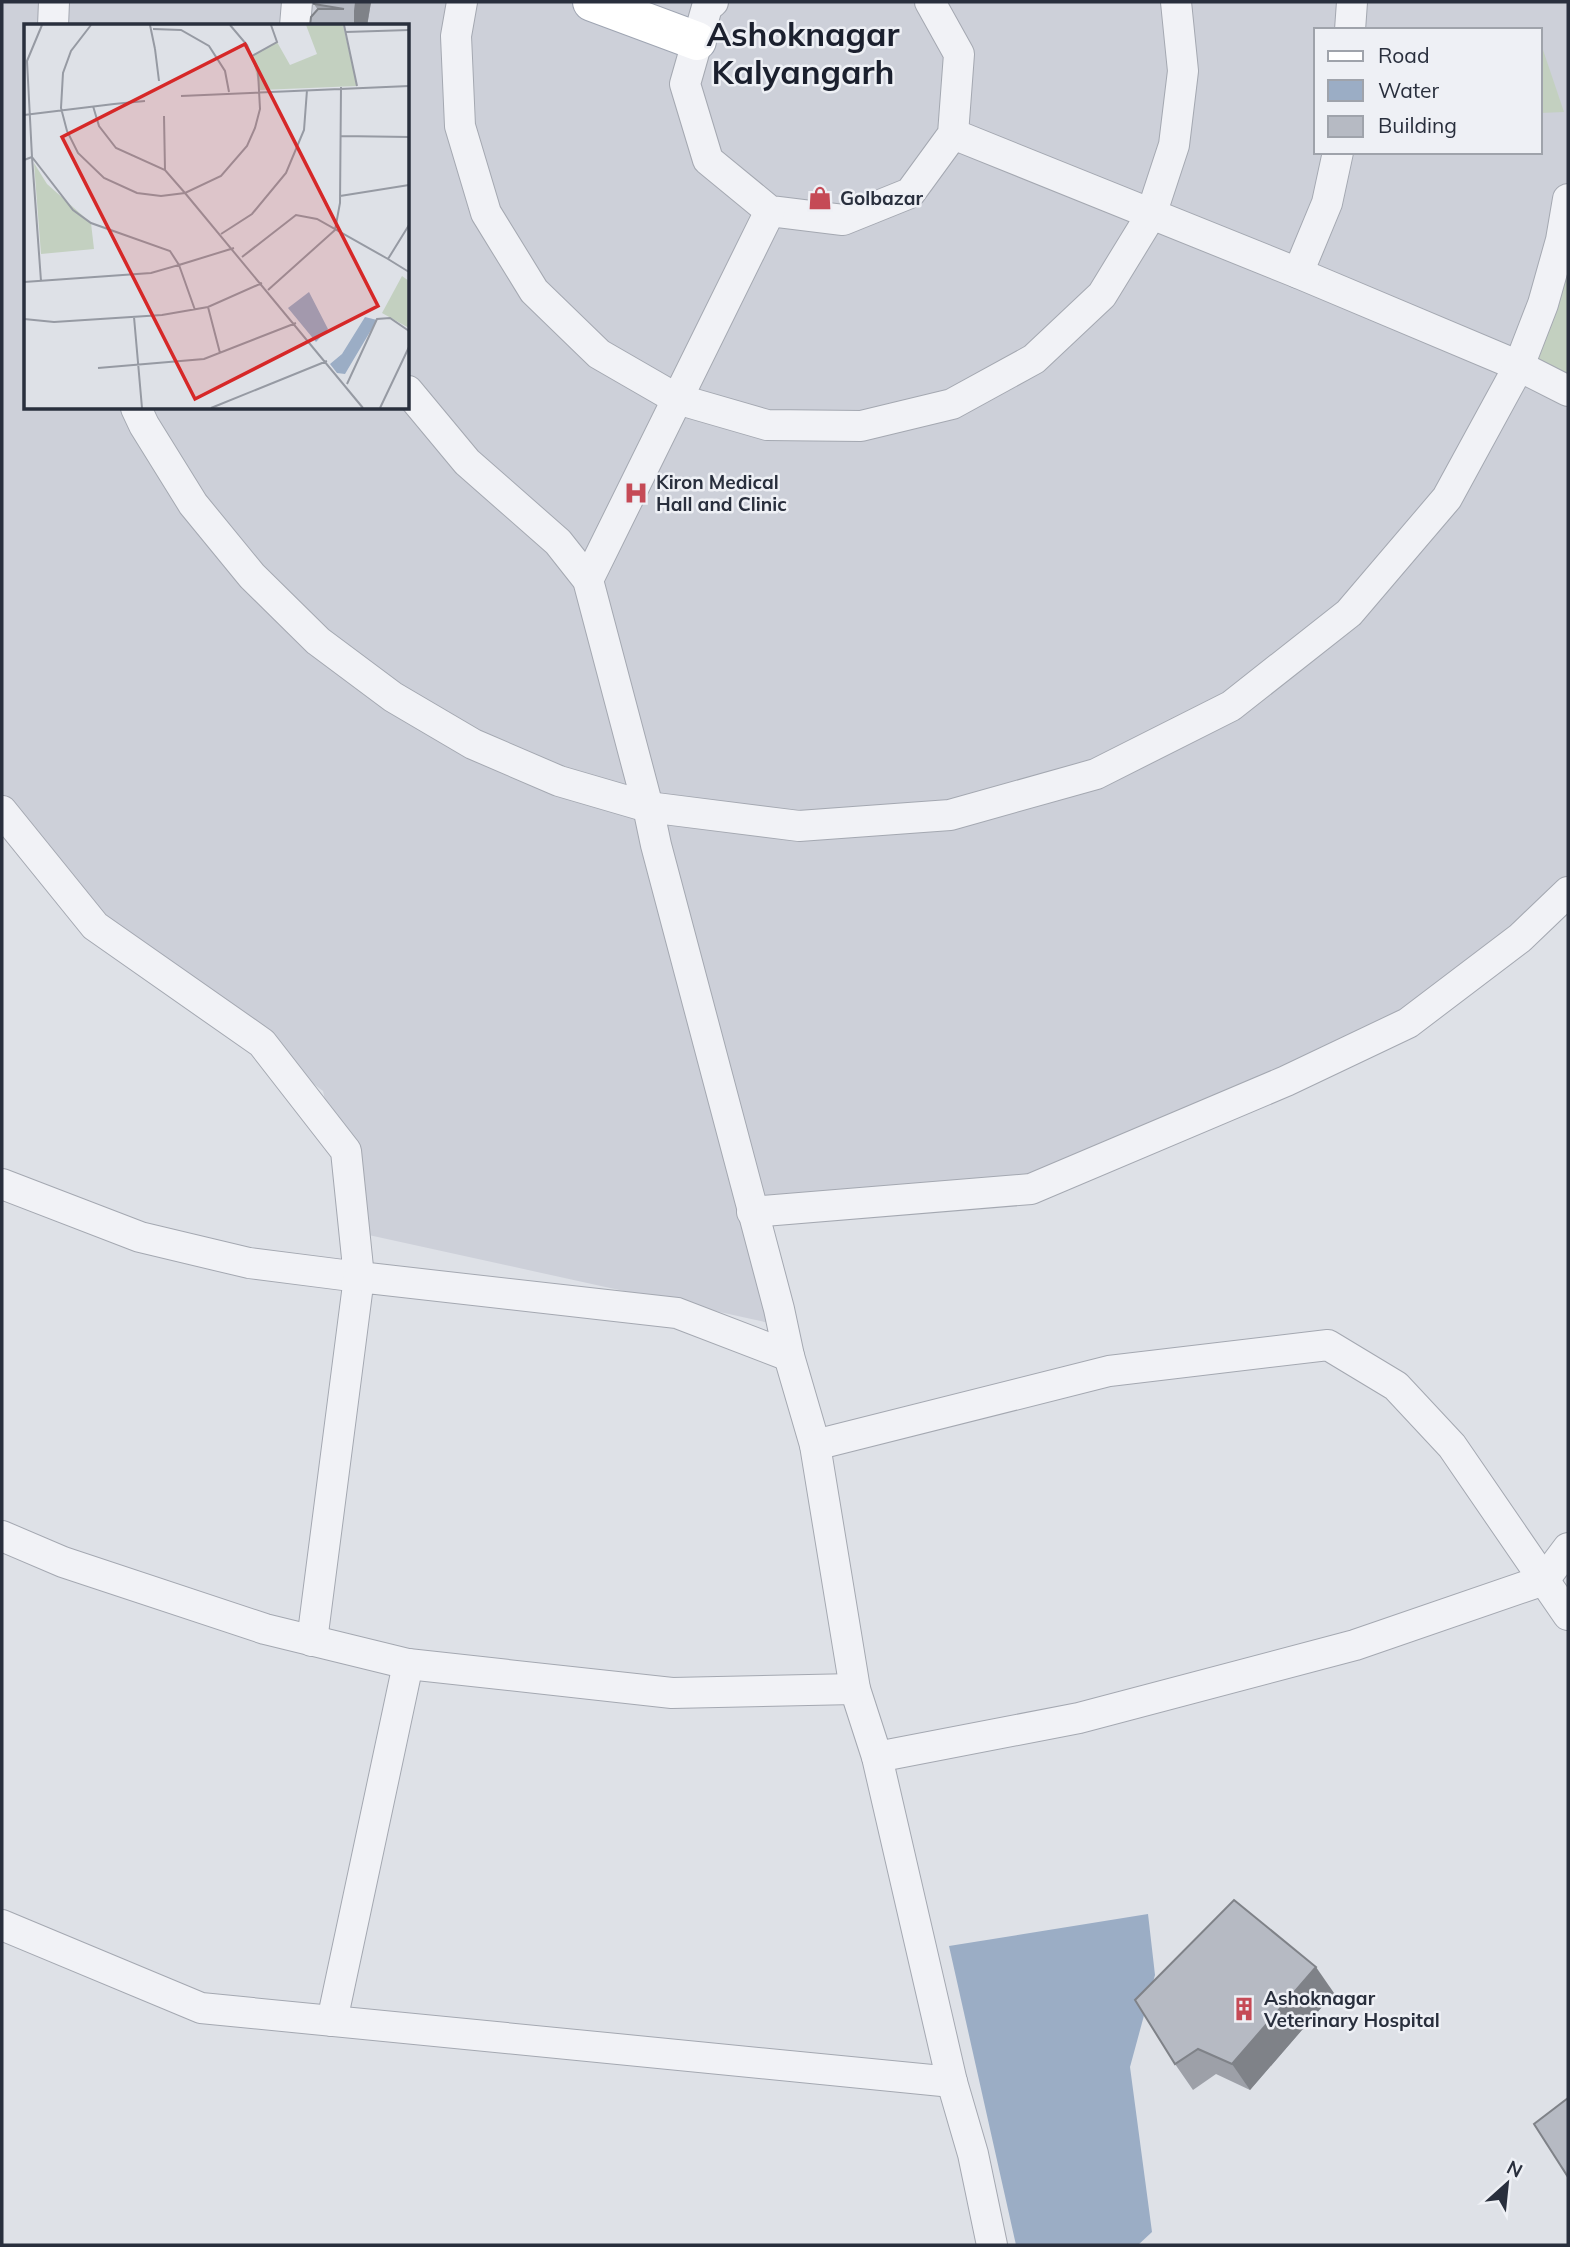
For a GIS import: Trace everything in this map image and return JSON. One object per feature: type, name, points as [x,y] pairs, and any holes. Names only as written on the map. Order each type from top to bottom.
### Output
[{"type":"main road","points":[[592,2],[697,41]]},
{"type":"street","points":[[53,24],[54,2]]},
{"type":"street","points":[[295,24],[297,2]]},
{"type":"street","points":[[461,2],[456,36],[460,126],[486,213],[534,291],[598,354],[677,400],[767,425],[861,426],[952,404],[1034,359],[1102,295],[1151,215],[1174,145],[1183,71],[1176,2]]},
{"type":"street","points":[[713,2],[708,7],[685,84],[708,160],[770,211],[843,220],[910,192],[954,134],[960,54],[930,2]]},
{"type":"street","points":[[1350,28],[1352,2]]},
{"type":"street","points":[[954,134],[1298,273],[1519,366],[1568,391]]},
{"type":"street","points":[[1298,273],[1327,203],[1338,154]]},
{"type":"street","points":[[137,410],[193,504],[252,576],[318,641],[393,697],[473,744],[559,781],[648,807],[799,826],[950,815],[1096,775],[1231,706],[1349,613],[1447,498],[1519,366],[1543,304],[1561,240],[1568,199]]},
{"type":"street","points":[[588,580],[770,211]]},
{"type":"street","points":[[410,392],[467,462],[558,542],[588,580],[779,1309],[789,1356],[815,1445],[855,1689],[877,1757],[953,2082],[973,2154],[992,2245]]},
{"type":"street","points":[[2,811],[95,926],[262,1043],[346,1151],[359,1277],[312,1641]]},
{"type":"street","points":[[752,1212],[1031,1189],[1286,1082],[1408,1023],[1520,938],[1568,892]]},
{"type":"street","points":[[2,1184],[140,1237],[248,1263],[677,1313],[789,1356]]},
{"type":"street","points":[[815,1445],[1109,1371],[1328,1345],[1396,1387],[1452,1446],[1568,1615]]},
{"type":"street","points":[[2,1536],[64,1562],[265,1629],[408,1664],[672,1693],[855,1689]]},
{"type":"street","points":[[877,1757],[1079,1718],[1355,1645],[1544,1580],[1568,1548]]},
{"type":"street","points":[[332,2021],[408,1664]]},
{"type":"street","points":[[2,1925],[201,2008],[953,2082]]},
{"type":"shaded area","points":[[2,2],[1568,2],[1568,883],[1408,1023],[1031,1189],[752,1213],[797,1321],[783,1326],[355,1232],[323,1091],[214,1010],[46,865],[2,811]]},
{"type":"green space","points":[[1542,47],[1564,112],[1542,113]]},
{"type":"green space","points":[[1568,180],[1568,391],[1519,366],[1557,252]]},
{"type":"water","points":[[1148,1914],[1155,1975],[1130,2067],[1152,2232],[1138,2245],[1016,2245],[949,1946]]},
{"type":"building","points":[[356,2],[355,24],[310,24],[311,17],[318,9],[344,9],[314,4]]},
{"type":"building","name":"Ashoknagar Veterinary Hospital","points":[[1234,1900],[1316,1967],[1232,2064],[1198,2049],[1175,2064],[1135,2000]]},
{"type":"building","points":[[1568,2098],[1568,2177],[1534,2124]]},
{"type":"place","name":"Golbazar","points":[[820,198]]},
{"type":"place","name":"Kiron Medical Hall and Clinic","points":[[636,493]]},
{"type":"place","name":"Ashoknagar Veterinary Hospital","points":[[1244,2009]]},
{"type":"district","name":"Ashoknagar Kalyangarh","points":[[803,52]]}]
